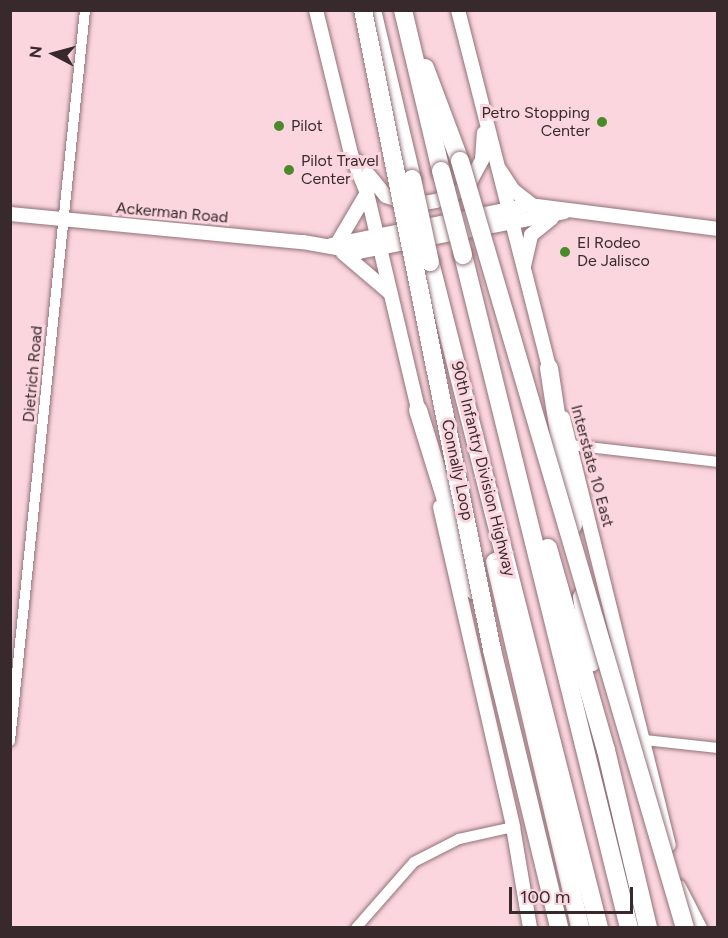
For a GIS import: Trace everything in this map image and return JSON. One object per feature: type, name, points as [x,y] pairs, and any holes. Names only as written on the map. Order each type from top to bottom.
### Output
[{"type":"highway","name":"Connally Loop","points":[[363,10],[492,650],[559,927]]},
{"type":"highway","name":"90th Infantry Division Highway","points":[[372,10],[430,262],[599,927]]},
{"type":"highway","name":"90th Infantry Division Highway","points":[[404,16],[629,927]]},
{"type":"highway","points":[[404,16],[460,161],[685,927]]},
{"type":"highway","points":[[455,360],[511,647],[580,927]]},
{"type":"highway","points":[[491,366],[606,750],[648,927]]},
{"type":"highway","points":[[549,368],[606,750]]},
{"type":"highway","points":[[418,410],[525,741],[547,792]]},
{"type":"highway","points":[[636,875],[654,927]]},
{"type":"main road","points":[[316,10],[351,154],[367,193],[391,294],[513,827],[530,927]]},
{"type":"main road","name":"Interstate 10 East","points":[[458,10],[508,223],[571,445],[645,740],[678,883],[700,927]]},
{"type":"main road","points":[[351,154],[386,196],[413,205],[436,201],[467,188],[482,160],[485,121]]},
{"type":"main road","points":[[494,156],[507,182],[532,205]]},
{"type":"main road","points":[[367,193],[336,246],[362,265],[391,294]]},
{"type":"main road","name":"Ackerman Road","points":[[379,245],[505,209],[532,205],[559,215]]},
{"type":"main road","name":"Ackerman Road","points":[[10,214],[336,246],[379,245],[559,215],[717,229]]},
{"type":"main road","points":[[523,271],[531,235],[559,215]]},
{"type":"street","name":"Dietrich Road","points":[[10,741],[85,10]]},
{"type":"street","points":[[571,445],[717,462]]},
{"type":"street","points":[[645,740],[717,748]]},
{"type":"street","points":[[356,927],[392,880],[414,862],[459,839],[513,827]]},
{"type":"place","name":"Petro Stopping Center","points":[[602,122]]},
{"type":"place","name":"Pilot","points":[[279,126]]},
{"type":"place","name":"Pilot Travel Center","points":[[289,170]]},
{"type":"place","name":"El Rodeo De Jalisco","points":[[565,252]]}]
